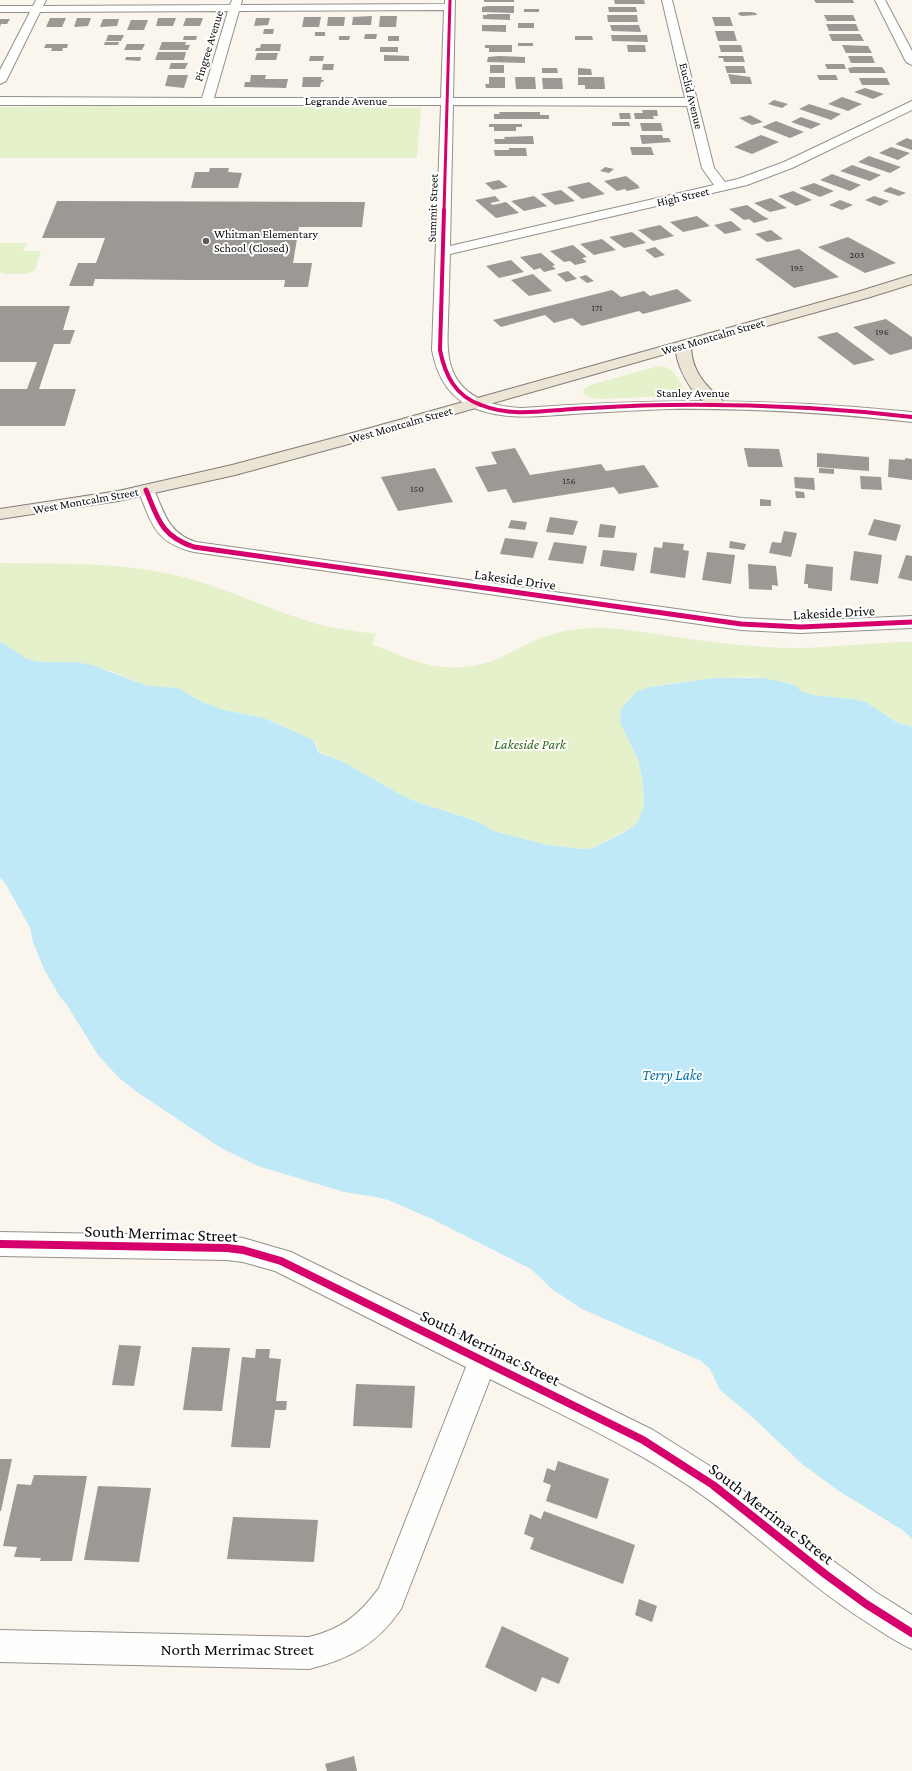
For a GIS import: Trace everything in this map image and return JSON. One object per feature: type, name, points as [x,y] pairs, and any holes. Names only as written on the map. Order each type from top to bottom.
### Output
[{"type":"main road","name":"West Montcalm Street","points":[[0,514],[64,505],[146,490],[249,466],[475,404],[912,279]]},
{"type":"main road","points":[[683,345],[683,358],[690,376],[701,390],[716,403]]},
{"type":"street","name":"Euclid Avenue","points":[[667,0],[708,168],[723,188]]},
{"type":"street","points":[[880,0],[912,62]]},
{"type":"street","points":[[0,9],[38,4],[450,3]]},
{"type":"street","name":"Summit Street","points":[[450,3],[440,360],[452,384],[458,391],[475,404]]},
{"type":"street","points":[[0,80],[38,4]]},
{"type":"street","name":"Pingree Avenue","points":[[207,100],[236,4]]},
{"type":"street","name":"Legrande Avenue","points":[[0,101],[207,100],[692,102]]},
{"type":"street","name":"High Street","points":[[442,252],[723,188],[774,171],[912,105]]},
{"type":"street","name":"Stanley Avenue","points":[[475,404],[496,411],[522,413],[599,407],[716,403],[828,409],[912,417]]},
{"type":"street","name":"Lakeside Drive","points":[[146,490],[166,532],[178,542],[194,547],[731,623],[774,627],[812,627],[879,622],[912,622]]},
{"type":"street","name":"South Merrimac Street","points":[[0,1244],[227,1248],[250,1252],[296,1267],[619,1427],[668,1455],[713,1485],[825,1574],[866,1604],[912,1633]]},
{"type":"street","name":"North Merrimac Street","points":[[0,1646],[303,1653],[325,1650],[344,1643],[372,1622],[390,1598],[483,1360]]},
{"type":"green space","points":[[99,106],[421,108],[417,158],[0,158],[0,107]]},
{"type":"green space","points":[[0,243],[27,243],[23,251],[41,251],[35,270],[27,274],[3,274],[0,272]]},
{"type":"green space","points":[[658,366],[663,366],[674,373],[684,389],[682,393],[674,396],[598,399],[588,397],[583,393],[584,389],[590,385]]},
{"type":"green space","name":"Lakeside Park","points":[[0,563],[128,567],[170,574],[207,584],[317,624],[339,629],[376,634],[372,644],[425,664],[443,667],[466,667],[481,664],[502,657],[543,637],[566,631],[590,628],[617,629],[728,644],[785,648],[912,642],[912,727],[896,722],[866,702],[813,695],[801,691],[795,685],[755,677],[713,678],[661,685],[636,692],[621,709],[620,723],[638,759],[643,784],[644,805],[638,823],[593,848],[583,849],[547,845],[494,831],[481,823],[422,804],[403,796],[340,760],[319,752],[316,743],[264,718],[224,710],[200,701],[189,694],[148,686],[108,670],[33,661],[22,657],[0,641]]},
{"type":"water","name":"Terry Lake","points":[[0,641],[27,659],[40,662],[76,662],[92,665],[148,686],[178,688],[200,701],[224,710],[264,718],[313,740],[319,753],[340,760],[403,796],[422,804],[481,823],[494,831],[547,845],[583,849],[593,848],[634,826],[638,822],[644,805],[643,784],[638,759],[620,723],[621,709],[636,692],[650,687],[713,678],[764,678],[795,685],[801,691],[813,695],[866,702],[896,722],[912,727],[912,1539],[904,1531],[839,1491],[802,1464],[749,1414],[720,1390],[710,1369],[701,1361],[582,1309],[553,1290],[531,1269],[432,1219],[388,1200],[344,1192],[258,1166],[221,1148],[137,1092],[119,1078],[98,1055],[67,1005],[60,997],[44,969],[33,942],[30,928],[7,886],[0,877]]},
{"type":"building","points":[[484,0],[514,0],[514,2],[484,2]]},
{"type":"building","points":[[614,0],[644,0],[645,4],[615,4]]},
{"type":"building","points":[[814,0],[853,0],[854,3],[816,3]]},
{"type":"building","points":[[514,6],[514,13],[482,12],[482,7]]},
{"type":"building","points":[[608,7],[636,7],[637,12],[609,12]]},
{"type":"building","points":[[524,9],[539,9],[539,12],[524,12]]},
{"type":"building","points":[[751,12],[756,13],[757,15],[742,16],[738,13]]},
{"type":"building","points":[[510,14],[510,20],[483,19],[483,15]]},
{"type":"building","points":[[607,15],[637,15],[638,22],[608,22]]},
{"type":"building","points":[[824,15],[853,15],[856,21],[827,21]]},
{"type":"building","points":[[372,16],[371,25],[352,25],[353,17]]},
{"type":"building","points":[[380,16],[397,16],[396,27],[379,27]]},
{"type":"building","points":[[304,17],[321,17],[319,27],[302,27]]},
{"type":"building","points":[[328,17],[345,17],[344,26],[327,26]]},
{"type":"building","points":[[712,17],[730,17],[733,26],[715,26]]},
{"type":"building","points":[[50,18],[66,18],[62,27],[46,27]]},
{"type":"building","points":[[77,18],[91,18],[88,26],[74,27]]},
{"type":"building","points":[[158,18],[176,18],[173,26],[156,26]]},
{"type":"building","points":[[186,18],[203,18],[200,26],[183,26]]},
{"type":"building","points":[[256,18],[270,18],[268,25],[254,26]]},
{"type":"building","points":[[0,19],[10,19],[7,24],[1,24],[0,27]]},
{"type":"building","points":[[103,19],[119,19],[117,26],[100,27]]},
{"type":"building","points":[[131,20],[148,20],[144,30],[127,30]]},
{"type":"building","points":[[518,23],[534,23],[534,28],[518,28]]},
{"type":"building","points":[[826,24],[856,24],[859,31],[829,31]]},
{"type":"building","points":[[482,25],[506,25],[506,32],[482,31]]},
{"type":"building","points":[[610,25],[639,25],[641,32],[612,31]]},
{"type":"building","points":[[264,29],[274,29],[273,34],[263,34]]},
{"type":"building","points":[[715,31],[734,31],[737,41],[718,41]]},
{"type":"building","points":[[315,32],[325,32],[325,36],[315,36]]},
{"type":"building","points":[[365,34],[377,34],[376,39],[364,39]]},
{"type":"building","points":[[829,34],[860,34],[864,41],[832,41]]},
{"type":"building","points":[[108,35],[124,35],[121,41],[106,41]]},
{"type":"building","points":[[611,35],[647,35],[648,42],[612,41]]},
{"type":"building","points":[[184,36],[197,36],[196,40],[183,40]]},
{"type":"building","points":[[339,36],[350,36],[349,40],[339,40]]},
{"type":"building","points":[[388,36],[399,36],[399,41],[388,41]]},
{"type":"building","points":[[575,36],[592,36],[593,40],[575,40]]},
{"type":"building","points":[[105,42],[119,42],[118,45],[104,45]]},
{"type":"building","points":[[162,42],[186,42],[185,45],[190,45],[188,50],[159,50]]},
{"type":"building","points":[[518,43],[533,43],[533,46],[518,46]]},
{"type":"building","points":[[46,44],[68,44],[67,48],[63,48],[62,51],[51,51],[52,48],[44,48]]},
{"type":"building","points":[[127,44],[145,44],[142,50],[124,50]]},
{"type":"building","points":[[261,44],[281,44],[280,51],[255,51],[256,48],[260,48]]},
{"type":"building","points":[[485,45],[512,45],[512,52],[489,52],[489,48],[485,48]]},
{"type":"building","points":[[627,45],[645,45],[646,52],[628,52]]},
{"type":"building","points":[[719,45],[741,45],[743,52],[721,52]]},
{"type":"building","points":[[842,45],[868,46],[872,53],[846,53]]},
{"type":"building","points":[[380,47],[398,47],[398,52],[380,52]]},
{"type":"building","points":[[158,52],[186,52],[184,60],[155,60]]},
{"type":"building","points":[[257,53],[278,53],[276,60],[255,60]]},
{"type":"building","points":[[384,55],[409,56],[409,61],[384,61]]},
{"type":"building","points":[[310,56],[324,56],[323,61],[309,61]]},
{"type":"building","points":[[718,56],[743,56],[745,62],[724,62],[723,58],[719,58]]},
{"type":"building","points":[[848,56],[872,56],[875,63],[851,63]]},
{"type":"building","points":[[126,57],[141,57],[140,61],[125,60]]},
{"type":"building","points":[[488,57],[525,57],[525,63],[487,62]]},
{"type":"building","points":[[171,63],[188,63],[185,69],[169,69]]},
{"type":"building","points":[[323,64],[334,64],[333,70],[322,70]]},
{"type":"building","points":[[825,64],[844,64],[846,69],[827,69]]},
{"type":"building","points":[[490,65],[504,65],[504,73],[490,73]]},
{"type":"building","points":[[725,66],[744,66],[746,73],[727,73]]},
{"type":"building","points":[[882,67],[886,73],[850,73],[848,68]]},
{"type":"building","points":[[542,68],[557,68],[558,73],[542,73]]},
{"type":"building","points":[[578,68],[591,69],[592,75],[578,75]]},
{"type":"building","points":[[728,74],[750,77],[752,84],[731,84]]},
{"type":"building","points":[[168,75],[188,75],[184,88],[165,86]]},
{"type":"building","points":[[251,75],[266,75],[265,79],[288,79],[286,88],[244,87],[245,82],[250,82]]},
{"type":"building","points":[[817,75],[836,75],[838,80],[819,80]]},
{"type":"building","points":[[303,77],[322,77],[321,80],[324,80],[321,82],[320,87],[302,87]]},
{"type":"building","points":[[489,77],[505,77],[505,88],[486,88],[485,84],[489,84]]},
{"type":"building","points":[[515,77],[535,77],[536,89],[516,89]]},
{"type":"building","points":[[578,77],[604,77],[605,89],[585,89],[585,85],[578,85]]},
{"type":"building","points":[[542,78],[562,78],[563,89],[543,89]]},
{"type":"building","points":[[859,78],[887,78],[890,85],[862,85]]},
{"type":"building","points":[[865,88],[884,94],[873,99],[854,92]]},
{"type":"building","points":[[842,97],[862,104],[848,111],[828,104]]},
{"type":"building","points":[[774,100],[788,104],[782,108],[768,104]]},
{"type":"building","points":[[809,104],[841,114],[831,120],[799,109]]},
{"type":"building","points":[[642,110],[657,110],[658,116],[653,116],[654,119],[635,119],[634,113],[643,113]]},
{"type":"building","points":[[499,112],[540,112],[540,115],[549,115],[549,119],[494,119],[494,114],[500,114]]},
{"type":"building","points":[[619,113],[630,113],[631,119],[620,119]]},
{"type":"building","points":[[750,115],[763,122],[752,125],[739,118]]},
{"type":"building","points":[[801,117],[821,124],[811,129],[791,122]]},
{"type":"building","points":[[776,121],[804,132],[790,138],[762,127]]},
{"type":"building","points":[[612,122],[629,122],[630,126],[612,126]]},
{"type":"building","points":[[640,123],[661,123],[663,131],[642,131]]},
{"type":"building","points":[[489,124],[522,124],[522,127],[516,127],[516,131],[494,131],[494,127],[489,127]]},
{"type":"building","points":[[640,135],[662,135],[663,138],[669,138],[671,142],[642,144]]},
{"type":"building","points":[[761,135],[779,142],[752,154],[734,147]]},
{"type":"building","points":[[533,136],[534,144],[495,144],[494,139],[505,139],[504,137]]},
{"type":"building","points":[[907,138],[912,140],[912,150],[895,144]]},
{"type":"building","points":[[630,147],[651,147],[654,155],[632,155]]},
{"type":"building","points":[[891,147],[910,153],[898,160],[879,153]]},
{"type":"building","points":[[509,148],[526,148],[527,156],[495,156],[494,150],[509,150]]},
{"type":"building","points":[[869,156],[901,167],[890,173],[858,162]]},
{"type":"building","points":[[852,165],[881,175],[870,181],[840,171]]},
{"type":"building","points":[[605,167],[614,169],[609,173],[600,171]]},
{"type":"building","points":[[210,168],[229,168],[228,172],[242,173],[238,188],[191,188],[195,172],[209,172]]},
{"type":"building","points":[[832,174],[861,185],[850,191],[820,180]]},
{"type":"building","points":[[626,176],[640,188],[627,191],[625,189],[617,191],[604,181]]},
{"type":"building","points":[[499,180],[508,187],[493,190],[485,183]]},
{"type":"building","points":[[589,182],[605,194],[582,199],[567,187]]},
{"type":"building","points":[[814,183],[834,191],[820,197],[799,188]]},
{"type":"building","points":[[890,187],[906,193],[899,196],[883,191]]},
{"type":"building","points":[[561,190],[575,201],[555,205],[541,194]]},
{"type":"building","points":[[793,191],[812,200],[796,206],[778,196]]},
{"type":"building","points":[[495,196],[500,201],[490,203],[493,205],[506,202],[519,213],[496,218],[475,200]]},
{"type":"building","points":[[534,196],[547,206],[524,211],[511,201]]},
{"type":"building","points":[[874,196],[889,201],[880,206],[865,200]]},
{"type":"building","points":[[771,198],[787,208],[770,212],[754,203]]},
{"type":"building","points":[[840,200],[853,205],[842,210],[829,205]]},
{"type":"building","points":[[57,201],[365,202],[362,227],[299,227],[293,263],[312,263],[308,287],[284,287],[285,280],[95,279],[93,286],[69,286],[78,263],[96,263],[105,238],[42,238]]},
{"type":"building","points":[[747,205],[769,219],[754,223],[749,219],[744,220],[729,209]]},
{"type":"building","points":[[697,216],[710,226],[683,232],[670,222]]},
{"type":"building","points":[[731,221],[742,230],[725,234],[714,225]]},
{"type":"building","points":[[660,225],[674,236],[653,241],[638,230]]},
{"type":"building","points":[[771,230],[783,239],[767,242],[755,234]]},
{"type":"building","points":[[632,232],[646,243],[624,248],[609,237]]},
{"type":"building","points":[[848,237],[896,263],[865,273],[818,247]]},
{"type":"building","points":[[602,239],[616,250],[594,255],[580,244]]},
{"type":"building","points":[[573,245],[587,257],[582,258],[587,262],[575,265],[570,261],[564,262],[550,251]]},
{"type":"building","points":[[655,247],[665,255],[655,258],[645,250]]},
{"type":"building","points":[[799,249],[839,277],[794,288],[755,259]]},
{"type":"building","points":[[541,253],[555,265],[552,266],[556,269],[544,272],[540,268],[534,270],[520,257]]},
{"type":"building","points":[[511,260],[524,272],[499,278],[486,266]]},
{"type":"building","points":[[568,271],[577,279],[566,282],[557,274]]},
{"type":"building","points":[[533,274],[552,291],[529,296],[511,280]]},
{"type":"building","points":[[586,275],[594,281],[587,283],[579,277]]},
{"type":"building","points":[[677,289],[692,301],[643,314],[639,311],[582,326],[572,318],[554,323],[545,315],[501,327],[493,320],[612,290],[621,297],[644,291],[650,296]]},
{"type":"building","points":[[0,306],[70,306],[63,330],[75,330],[70,344],[54,344],[39,389],[76,389],[65,426],[0,426],[0,389],[27,389],[37,362],[0,362]]},
{"type":"building","points":[[886,319],[912,337],[912,349],[890,355],[853,327]]},
{"type":"building","points":[[837,332],[875,360],[854,365],[817,337]]},
{"type":"building","points":[[515,448],[530,475],[601,464],[606,471],[644,465],[659,487],[619,494],[614,487],[513,503],[506,489],[488,492],[475,467],[497,464],[491,452]]},
{"type":"building","points":[[744,448],[779,449],[783,467],[748,467]]},
{"type":"building","points":[[817,453],[869,457],[869,471],[817,467]]},
{"type":"building","points":[[905,458],[912,459],[912,480],[888,477],[889,459],[905,460]]},
{"type":"building","points":[[435,468],[453,502],[398,511],[381,477]]},
{"type":"building","points":[[819,468],[834,469],[834,474],[819,473]]},
{"type":"building","points":[[860,476],[881,477],[882,490],[861,489]]},
{"type":"building","points":[[794,477],[814,478],[815,490],[795,488]]},
{"type":"building","points":[[795,491],[804,492],[805,498],[796,498]]},
{"type":"building","points":[[760,499],[771,500],[771,506],[760,506]]},
{"type":"building","points":[[550,517],[578,521],[573,535],[546,532]]},
{"type":"building","points":[[874,519],[901,525],[896,541],[868,535]]},
{"type":"building","points":[[511,520],[527,522],[525,530],[508,528]]},
{"type":"building","points":[[600,524],[616,526],[614,538],[598,537]]},
{"type":"building","points":[[784,531],[797,533],[791,557],[769,553],[772,542],[781,543]]},
{"type":"building","points":[[505,538],[538,542],[533,558],[500,554]]},
{"type":"building","points":[[730,541],[746,544],[744,550],[729,548]]},
{"type":"building","points":[[554,542],[587,546],[583,564],[548,560]]},
{"type":"building","points":[[663,542],[684,544],[683,550],[689,551],[685,578],[650,573],[654,547],[662,548]]},
{"type":"building","points":[[603,550],[637,553],[634,571],[600,566]]},
{"type":"building","points":[[854,551],[882,555],[878,584],[850,580]]},
{"type":"building","points":[[707,552],[735,555],[731,584],[702,580]]},
{"type":"building","points":[[906,555],[912,556],[912,581],[898,578]]},
{"type":"building","points":[[748,564],[776,566],[778,586],[772,585],[772,590],[749,589]]},
{"type":"building","points":[[806,564],[833,567],[832,591],[808,588],[808,584],[804,584]]},
{"type":"building","points":[[119,1345],[141,1346],[134,1386],[112,1385]]},
{"type":"building","points":[[192,1347],[230,1348],[222,1411],[183,1410]]},
{"type":"building","points":[[256,1349],[270,1349],[269,1358],[281,1359],[276,1401],[287,1401],[286,1410],[275,1410],[270,1448],[231,1447],[242,1357],[255,1358]]},
{"type":"building","points":[[356,1384],[415,1386],[412,1428],[353,1426]]},
{"type":"building","points":[[0,1459],[12,1459],[1,1511],[0,1511]]},
{"type":"building","points":[[558,1461],[609,1479],[597,1519],[546,1501],[551,1485],[543,1482],[547,1468],[555,1471]]},
{"type":"building","points":[[34,1475],[87,1476],[72,1561],[40,1561],[41,1558],[14,1557],[17,1547],[3,1546],[17,1484],[31,1485]]},
{"type":"building","points":[[98,1486],[151,1488],[139,1562],[84,1560]]},
{"type":"building","points":[[544,1511],[635,1545],[623,1584],[530,1549],[534,1538],[524,1534],[530,1514],[541,1519]]},
{"type":"building","points":[[233,1517],[318,1520],[314,1562],[227,1559]]},
{"type":"building","points":[[639,1599],[657,1606],[652,1622],[635,1615]]},
{"type":"building","points":[[502,1626],[569,1658],[559,1684],[542,1677],[536,1692],[485,1667]]},
{"type":"building","points":[[354,1756],[357,1771],[327,1771],[325,1764]]},
{"type":"cycle path","points":[[450,0],[440,350],[443,366],[449,379],[457,390],[479,405],[507,412],[522,413],[620,406],[717,404],[814,408],[912,417]]},
{"type":"cycle path","points":[[146,490],[158,519],[167,533],[174,539],[194,547],[731,623],[801,627],[912,622]]},
{"type":"cycle path","points":[[0,1244],[227,1248],[243,1250],[281,1261],[643,1440],[713,1485],[825,1574],[866,1604],[912,1633]]},
{"type":"place","name":"Whitman Elementary School (Closed)","points":[[206,241]]}]
